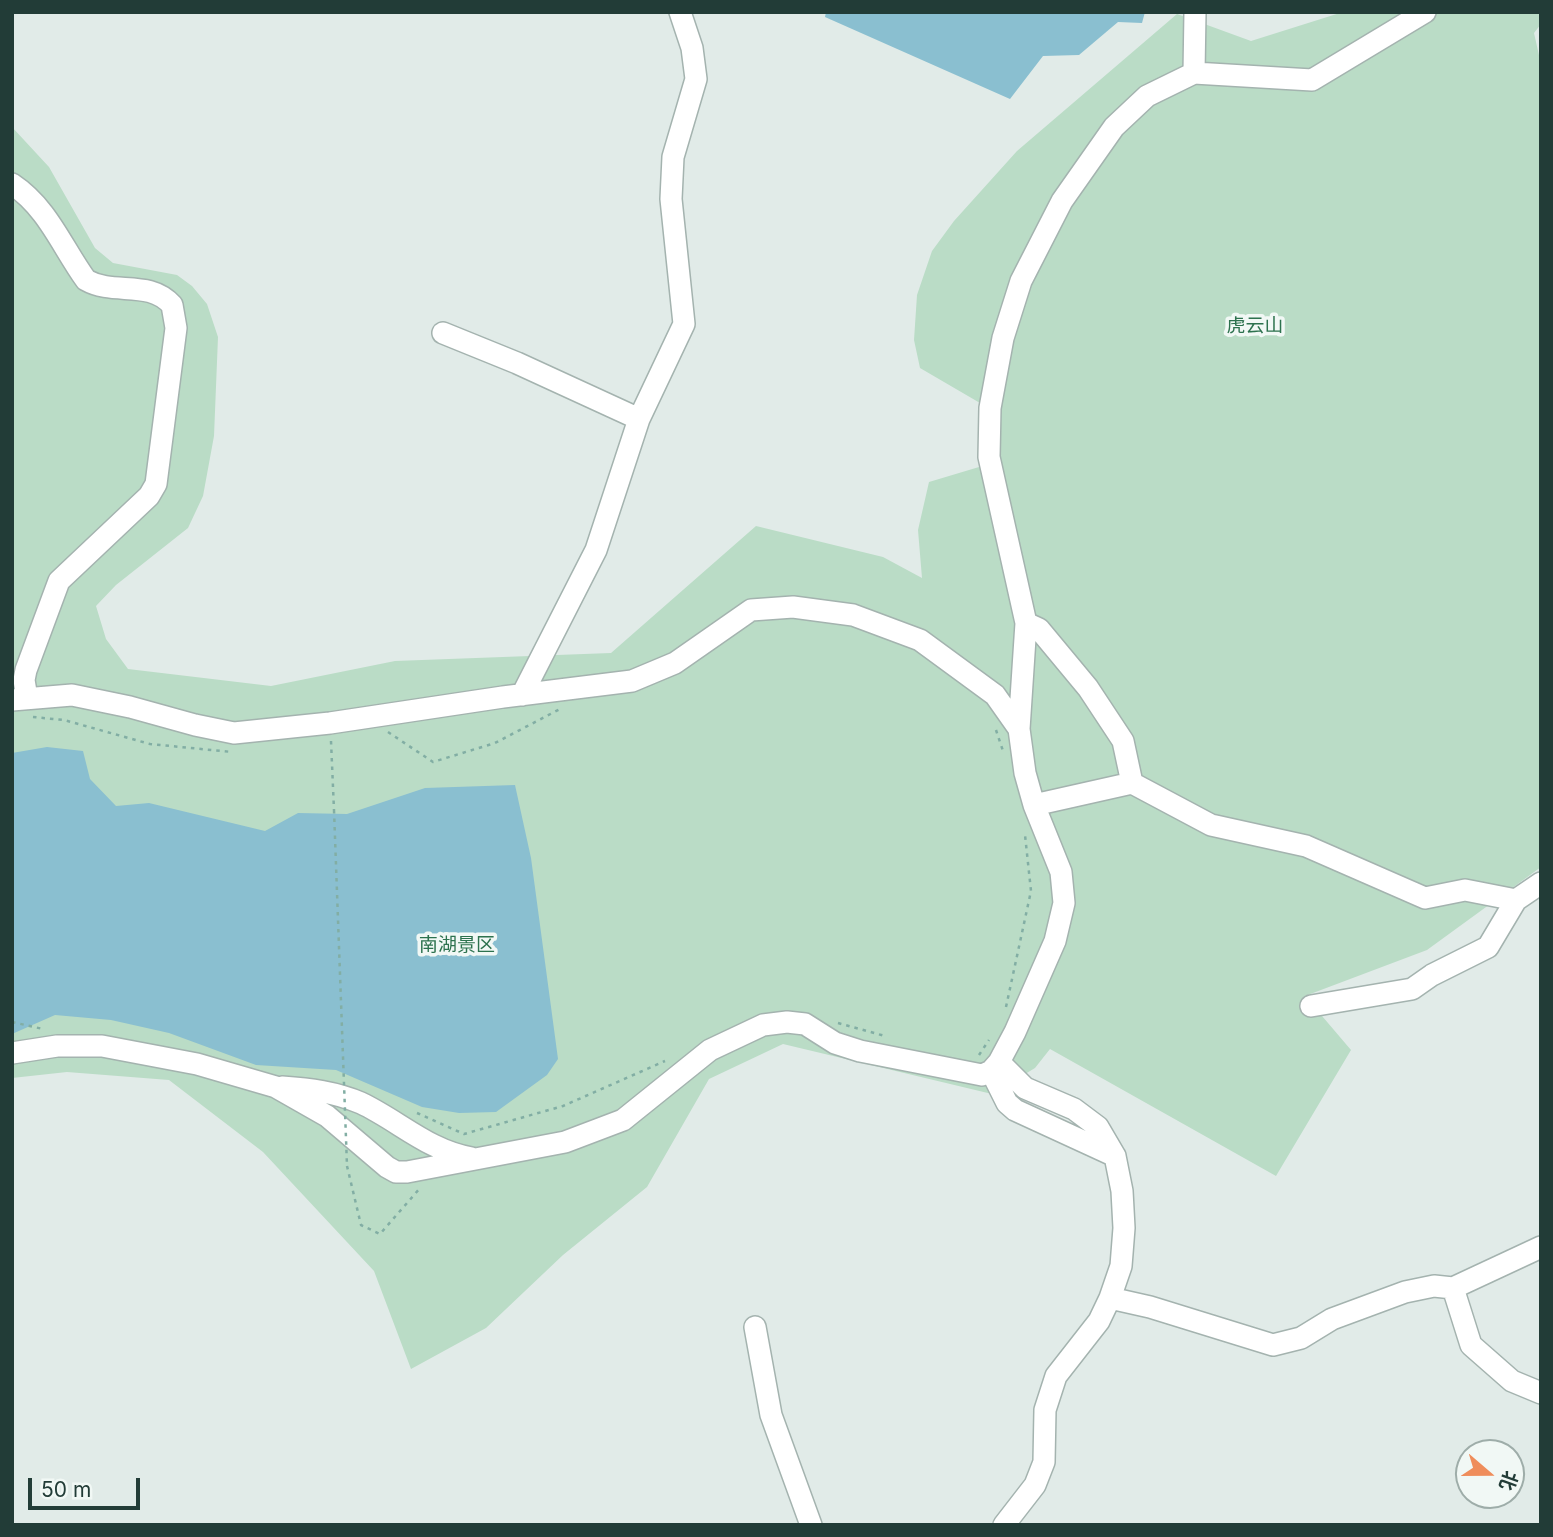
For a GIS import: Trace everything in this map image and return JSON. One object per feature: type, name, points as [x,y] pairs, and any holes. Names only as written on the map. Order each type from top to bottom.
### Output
[{"type":"street","points":[[522,695],[596,550],[639,419],[684,324],[671,199],[673,157],[696,79],[692,48],[680,12]]},
{"type":"street","points":[[1194,73],[1195,12]]},
{"type":"street","points":[[276,1087],[327,1116],[371,1156],[396,1172],[439,1167],[565,1142],[623,1119],[710,1050],[763,1025],[786,1022],[805,1024],[835,1043],[860,1051],[982,1075],[1015,1032],[1055,941],[1064,904],[1061,872],[1034,805],[1025,773],[1019,729],[1026,623],[989,457],[990,408],[1003,338],[1021,281],[1062,201],[1114,127],[1147,96],[1194,73],[1312,80],[1425,12]]},
{"type":"street","points":[[12,184],[47,218],[86,281],[95,286],[156,292],[172,305],[176,328],[156,484],[149,496],[59,581],[26,670],[21,705],[72,695],[234,733],[330,723],[632,681],[675,663],[751,610],[793,607],[853,615],[920,640],[995,695],[1019,729]]},
{"type":"street","points":[[443,333],[517,363],[639,419]]},
{"type":"street","points":[[1026,623],[1039,629],[1088,688],[1123,741],[1132,783]]},
{"type":"street","points":[[1034,805],[1132,783],[1211,825],[1306,846],[1425,898],[1465,890],[1516,900]]},
{"type":"street","points":[[1311,1006],[1412,989],[1432,975],[1488,947],[1516,900],[1541,883]]},
{"type":"street","points":[[12,1053],[57,1046],[102,1046],[197,1064],[276,1087],[334,1093],[363,1104],[449,1153],[477,1159]]},
{"type":"street","points":[[988,1065],[1025,1088],[1074,1109],[1098,1127],[1115,1156],[1122,1191],[1124,1228],[1121,1266],[1110,1298],[1099,1321],[1056,1376],[1045,1410],[1044,1462],[1035,1485],[1004,1525]]},
{"type":"street","points":[[1110,1298],[1150,1307],[1273,1345],[1301,1338],[1332,1319],[1405,1292],[1434,1286],[1453,1287],[1541,1247]]},
{"type":"street","points":[[1453,1287],[1471,1345],[1512,1381],[1541,1393]]},
{"type":"street","points":[[755,1327],[771,1415],[811,1525]]},
{"type":"path","points":[[21,705],[150,744],[239,751]]},
{"type":"path","points":[[387,731],[433,762],[495,743],[569,705]]},
{"type":"path","points":[[330,723],[347,1166],[361,1225],[380,1234],[439,1167]]},
{"type":"path","points":[[996,729],[1006,761]]},
{"type":"path","points":[[1003,1018],[1031,891],[1025,836]]},
{"type":"path","points":[[828,1020],[888,1037]]},
{"type":"path","points":[[12,1022],[49,1030]]},
{"type":"path","points":[[988,1065],[989,1040]]},
{"type":"path","points":[[409,1110],[464,1134],[564,1106],[666,1061]]},
{"type":"path","points":[[342,1086],[353,1090]]},
{"type":"green space","points":[[1343,12],[1541,12],[1541,24],[1534,33],[1541,64],[1541,867],[1427,950],[1305,996],[1351,1050],[1276,1176],[1050,1049],[1035,1068],[992,1094],[783,1044],[709,1079],[647,1187],[563,1255],[486,1328],[411,1369],[374,1271],[263,1152],[169,1080],[67,1072],[12,1078],[12,127],[49,167],[95,248],[113,263],[177,275],[192,286],[207,304],[218,337],[214,436],[203,496],[188,528],[116,585],[96,606],[106,639],[128,669],[271,686],[395,661],[611,653],[756,526],[883,557],[922,578],[918,530],[929,482],[979,467],[980,403],[920,368],[914,340],[917,295],[932,251],[954,221],[1017,151],[1177,14],[1251,41]]},
{"type":"water","points":[[826,12],[1145,12],[1142,23],[1118,22],[1079,55],[1043,56],[1010,99],[825,17]]},
{"type":"water","points":[[47,747],[83,751],[90,779],[116,806],[149,803],[265,831],[298,813],[347,814],[425,788],[515,785],[531,858],[558,1059],[547,1075],[496,1112],[459,1113],[422,1107],[336,1070],[256,1065],[169,1033],[111,1020],[55,1015],[12,1034],[12,753]]},
{"type":"park label","name":"虎云山","points":[[1255,326]]},
{"type":"park label","name":"南湖景区","points":[[457,945]]}]
